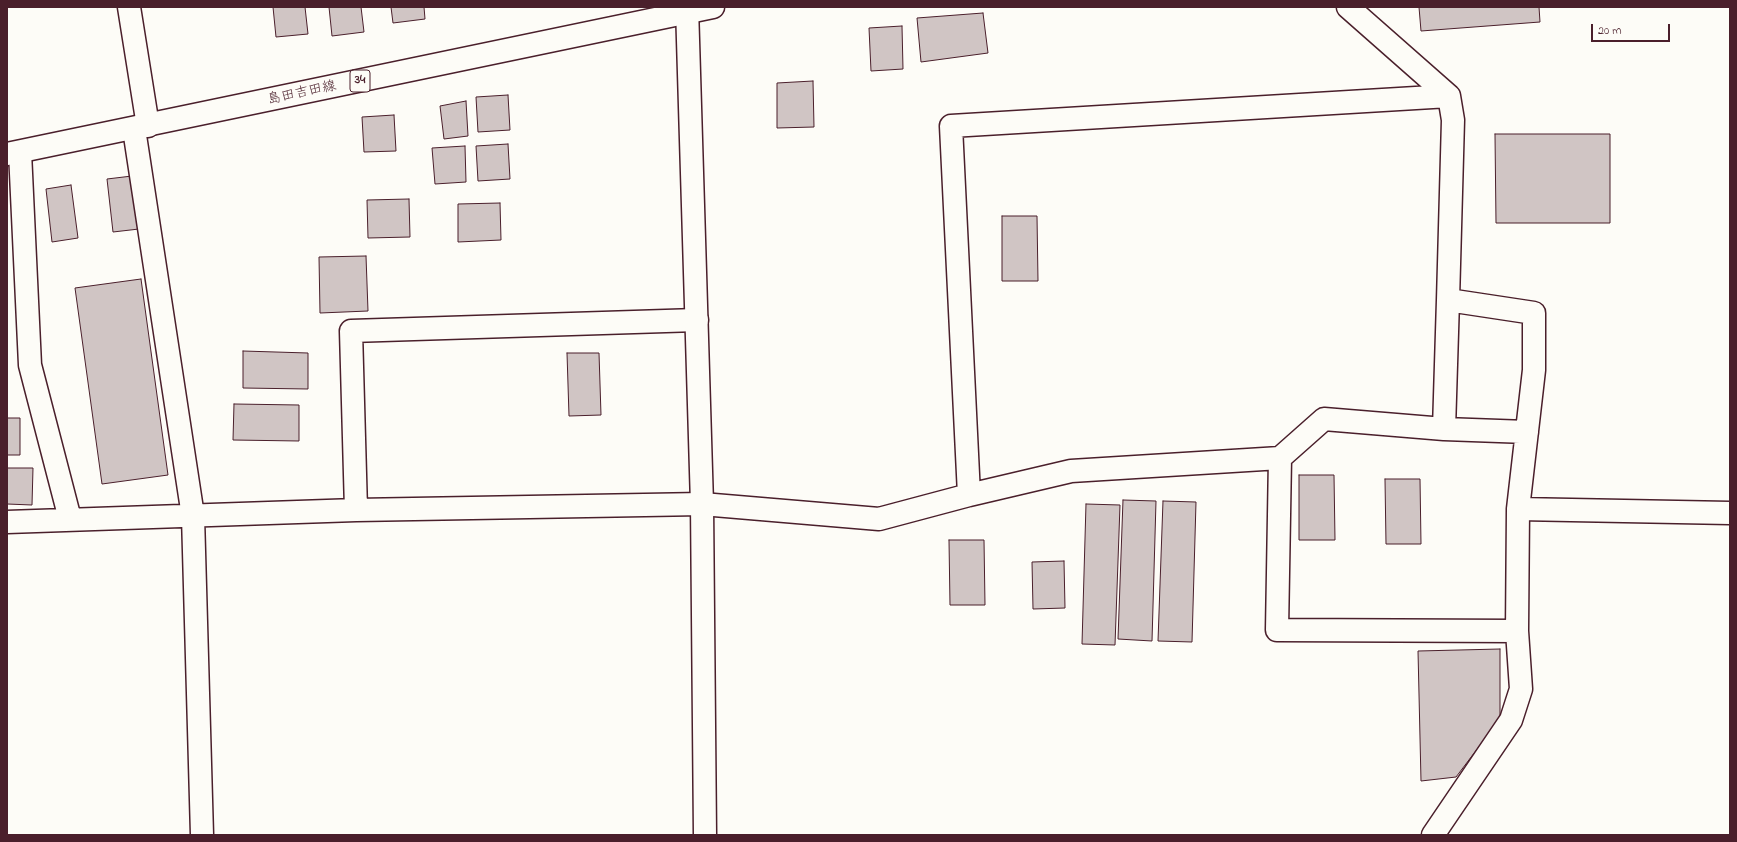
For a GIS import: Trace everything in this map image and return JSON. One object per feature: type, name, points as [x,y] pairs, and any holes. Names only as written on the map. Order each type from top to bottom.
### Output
[{"type":"street","points":[[129,7],[141,127],[193,516],[202,835]]},
{"type":"street","name":"島田吉田線","points":[[14,153],[688,10],[713,7]]},
{"type":"street","points":[[1348,7],[1449,96],[1453,120],[1444,429]]},
{"type":"street","points":[[688,10],[702,504],[705,835]]},
{"type":"street","points":[[970,495],[951,126],[1449,96]]},
{"type":"street","points":[[14,153],[30,365],[70,519]]},
{"type":"street","points":[[1433,835],[1511,720],[1521,689],[1517,631],[1518,509],[1534,370],[1534,313],[1448,300]]},
{"type":"street","points":[[356,510],[351,331],[697,320]]},
{"type":"street","points":[[7,522],[356,510],[702,504],[879,520],[970,495],[1071,471],[1280,458],[1324,419],[1444,429],[1527,432]]},
{"type":"street","points":[[1280,458],[1277,630],[1517,631]]},
{"type":"street","points":[[1518,509],[1730,513]]},
{"type":"building","points":[[273,7],[305,7],[308,34],[276,37]]},
{"type":"building","points":[[329,7],[361,7],[364,32],[332,36]]},
{"type":"building","points":[[391,7],[424,7],[425,19],[393,23]]},
{"type":"building","points":[[1419,7],[1539,7],[1540,22],[1421,31]]},
{"type":"building","points":[[983,13],[988,53],[921,62],[917,18]]},
{"type":"building","points":[[902,26],[903,69],[871,71],[869,28]]},
{"type":"building","points":[[813,81],[814,127],[777,128],[777,83]]},
{"type":"building","points":[[508,95],[510,130],[478,132],[476,97]]},
{"type":"building","points":[[466,101],[468,136],[444,139],[440,106]]},
{"type":"building","points":[[394,115],[396,151],[364,152],[362,117]]},
{"type":"building","points":[[1495,134],[1610,134],[1610,223],[1496,223]]},
{"type":"building","points":[[508,144],[510,179],[478,181],[476,146]]},
{"type":"building","points":[[465,146],[466,182],[435,184],[432,148]]},
{"type":"building","points":[[132,176],[139,229],[113,232],[107,179]]},
{"type":"building","points":[[71,185],[78,238],[52,242],[46,189]]},
{"type":"building","points":[[409,199],[410,237],[368,238],[367,200]]},
{"type":"building","points":[[500,203],[501,240],[458,242],[458,204]]},
{"type":"building","points":[[1002,216],[1037,216],[1038,281],[1002,281]]},
{"type":"building","points":[[366,256],[368,311],[320,313],[319,257]]},
{"type":"building","points":[[141,279],[168,475],[102,484],[75,288]]},
{"type":"building","points":[[243,351],[308,353],[308,389],[243,388]]},
{"type":"building","points":[[567,353],[599,353],[601,415],[569,416]]},
{"type":"building","points":[[234,404],[299,405],[299,441],[233,440]]},
{"type":"building","points":[[7,418],[20,418],[20,455],[7,455]]},
{"type":"building","points":[[7,468],[33,468],[32,505],[7,504]]},
{"type":"building","points":[[1299,475],[1334,475],[1335,540],[1299,540]]},
{"type":"building","points":[[1385,479],[1420,479],[1421,544],[1386,544]]},
{"type":"building","points":[[1123,500],[1156,501],[1152,641],[1118,639]]},
{"type":"building","points":[[1163,501],[1196,502],[1192,642],[1158,641]]},
{"type":"building","points":[[1086,504],[1120,505],[1115,645],[1082,644]]},
{"type":"building","points":[[949,540],[984,540],[985,605],[950,605]]},
{"type":"building","points":[[1064,561],[1065,608],[1033,609],[1032,562]]},
{"type":"building","points":[[1500,649],[1500,719],[1456,777],[1421,781],[1418,651]]}]
